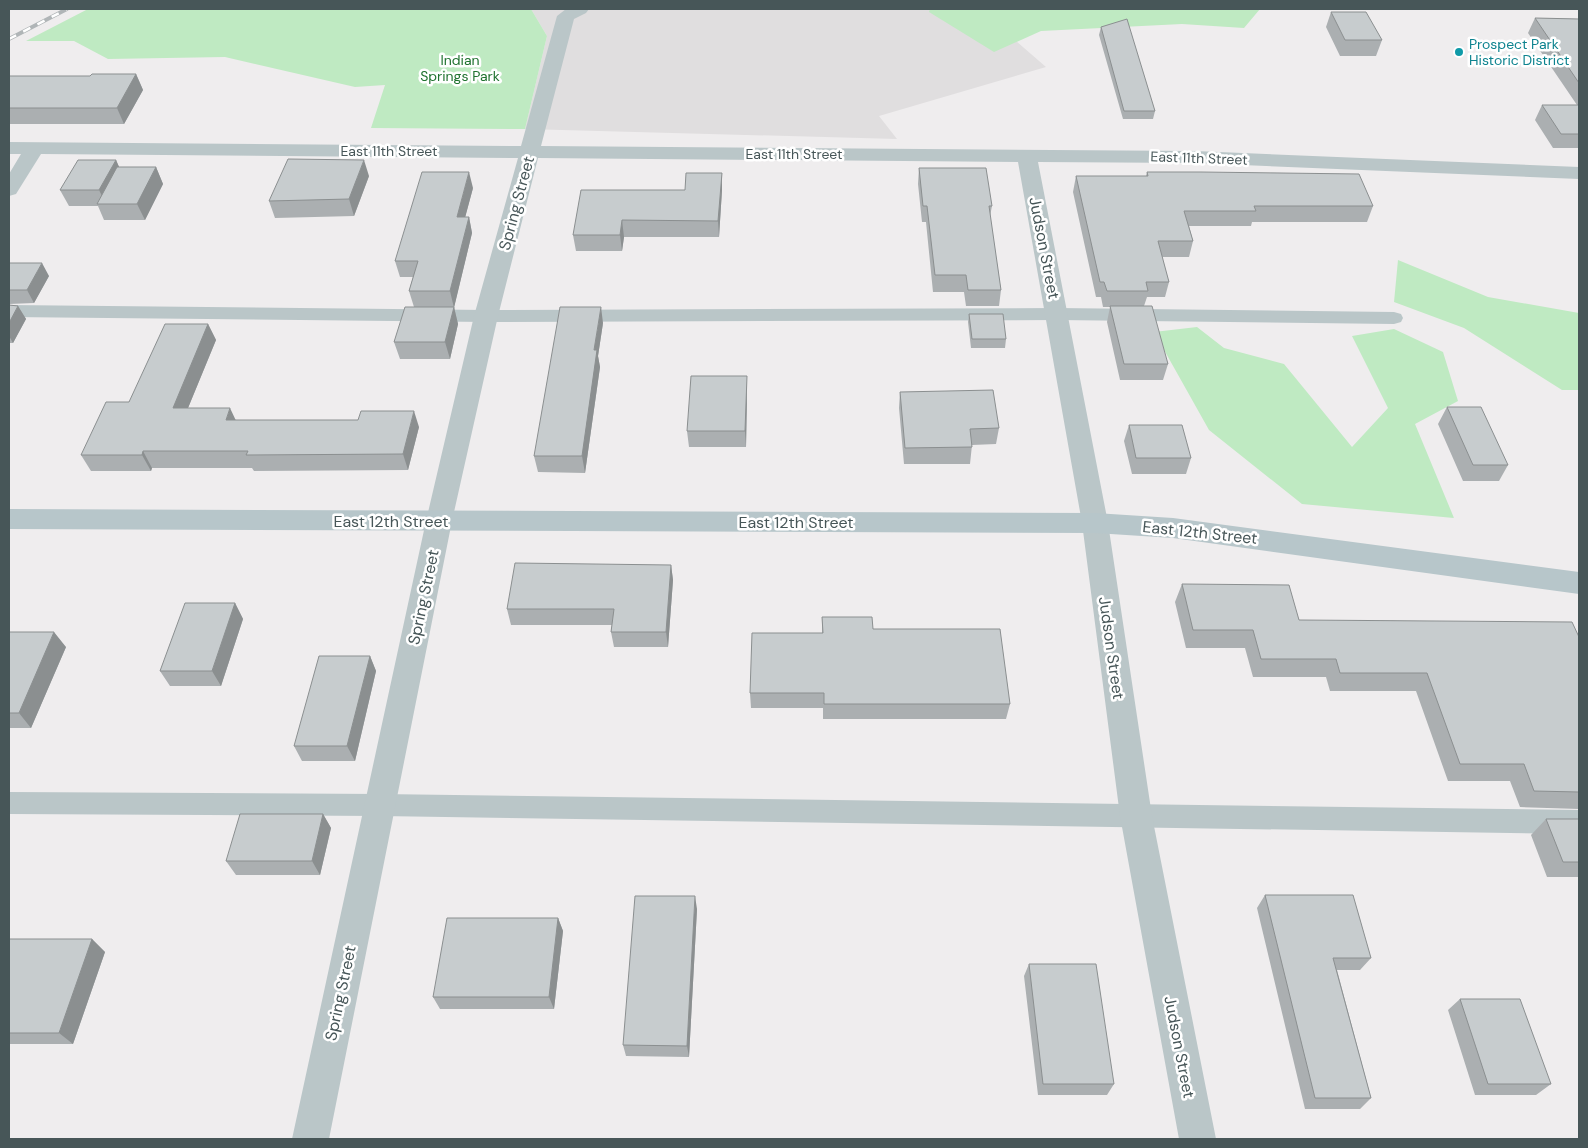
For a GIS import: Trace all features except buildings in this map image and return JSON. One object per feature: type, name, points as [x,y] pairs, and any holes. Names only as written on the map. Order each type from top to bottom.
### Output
[{"type":"street","name":"Spring Street","points":[[310,1139],[438,521],[486,316],[566,16],[580,9]]},
{"type":"street","name":"East 11th Street","points":[[9,148],[1194,157],[1579,173]]},
{"type":"street","points":[[9,190],[35,148]]},
{"type":"street","name":"Judson Street","points":[[1027,156],[1095,523],[1136,816],[1198,1139]]},
{"type":"street","name":"East 12th Street","points":[[9,519],[1095,523],[1173,528],[1579,583]]},
{"type":"lane","points":[[9,311],[486,316],[1057,314],[1394,318]]},
{"type":"lane","points":[[9,803],[380,805],[1579,822]]},
{"type":"shaded area","points":[[531,9],[979,9],[1046,67],[879,116],[897,139],[525,129],[547,36]]},
{"type":"green space","name":"Indian Springs Park","points":[[88,9],[531,9],[547,36],[525,129],[371,128],[385,85],[355,87],[225,57],[108,59],[74,41],[26,41]]},
{"type":"green space","points":[[930,9],[1260,9],[1244,28],[1182,24],[1041,31],[994,52],[929,12]]},
{"type":"green space","points":[[1398,260],[1488,297],[1579,313],[1579,390],[1562,390],[1464,328],[1394,302]]},
{"type":"green space","points":[[1197,327],[1224,348],[1284,364],[1352,447],[1388,408],[1352,336],[1394,329],[1443,352],[1458,401],[1415,424],[1454,518],[1302,504],[1209,430],[1154,332]]},
{"type":"railway","points":[[9,39],[67,9]]},
{"type":"place","name":"Prospect Park Historic District","points":[[1459,52]]}]
